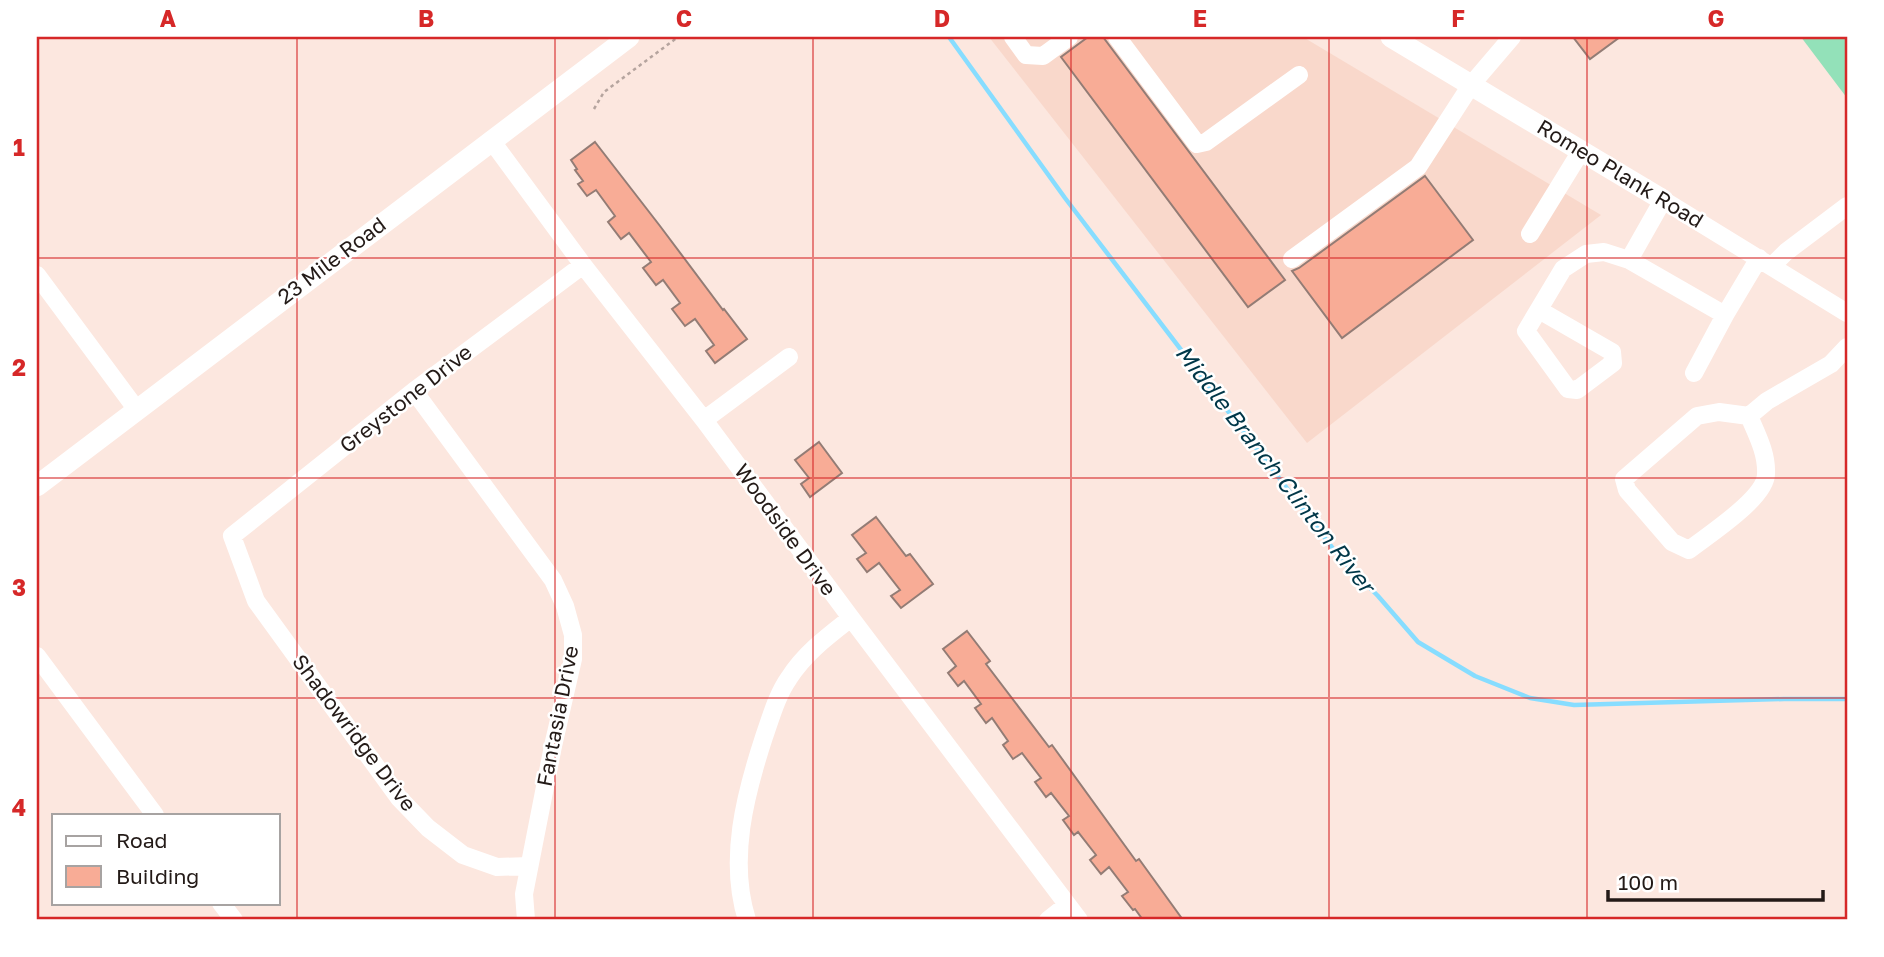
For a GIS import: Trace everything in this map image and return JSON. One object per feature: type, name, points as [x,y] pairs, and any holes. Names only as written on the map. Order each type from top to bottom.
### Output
[{"type":"main road","name":"23 Mile Road","points":[[37,486],[629,37]]},
{"type":"main road","name":"Romeo Plank Road","points":[[1391,37],[1663,200]]},
{"type":"street","points":[[1013,37],[1027,55],[1043,56],[1069,37]]},
{"type":"street","points":[[1117,37],[1196,144],[1206,142],[1299,75]]},
{"type":"street","points":[[1292,259],[1419,167],[1471,85],[1512,37]]},
{"type":"street","name":"Woodside Drive","points":[[491,140],[1079,920]]},
{"type":"street","points":[[1530,233],[1581,151]]},
{"type":"street","points":[[1629,260],[1663,200]]},
{"type":"street","name":"Romeo Plank Road","points":[[1663,200],[1847,313]]},
{"type":"street","points":[[1694,373],[1725,315],[1765,262],[1786,252],[1847,206]]},
{"type":"street","points":[[1539,310],[1612,352],[1613,363],[1577,390],[1568,389],[1527,331],[1539,310],[1563,269],[1586,254],[1604,252],[1629,260],[1725,315]]},
{"type":"street","name":"Greystone Drive","points":[[232,536],[414,391],[583,265]]},
{"type":"street","points":[[39,282],[138,410]]},
{"type":"street","points":[[1749,416],[1763,448],[1767,477],[1756,496],[1689,550],[1672,542],[1627,490],[1624,479],[1697,416],[1719,412],[1749,416],[1767,401],[1831,364],[1847,347]]},
{"type":"street","points":[[704,420],[789,357]]},
{"type":"street","name":"Fantasia Drive","points":[[414,391],[553,580],[565,606],[573,635],[573,659],[524,894],[526,920]]},
{"type":"street","name":"Shadowridge Drive","points":[[232,536],[256,601],[399,798],[428,828],[463,855],[497,867],[529,866]]},
{"type":"street","points":[[747,920],[738,882],[740,846],[753,771],[770,720],[787,680],[799,664],[851,618]]},
{"type":"street","points":[[37,656],[154,814]]},
{"type":"street","points":[[221,904],[234,920]]},
{"type":"street","points":[[1048,920],[1067,905]]},
{"type":"path","points":[[594,108],[604,92],[678,37]]},
{"type":"shaded area","points":[[989,37],[1303,37],[1601,215],[1307,443]]},
{"type":"green space","points":[[1801,37],[1847,37],[1847,98]]},
{"type":"building","points":[[1088,37],[1103,37],[1285,280],[1248,307],[1061,57]]},
{"type":"building","points":[[1573,37],[1620,37],[1590,59]]},
{"type":"building","points":[[595,142],[747,339],[715,363],[706,351],[714,345],[695,319],[685,326],[672,309],[680,303],[663,280],[656,285],[643,268],[651,262],[629,233],[621,239],[608,222],[615,216],[596,190],[587,196],[578,184],[583,181],[571,160]]},
{"type":"building","points":[[1425,176],[1473,240],[1342,338],[1292,271]]},
{"type":"building","points":[[819,442],[842,473],[810,497],[801,484],[809,478],[795,460]]},
{"type":"building","points":[[876,517],[906,556],[910,554],[933,584],[901,608],[891,596],[900,590],[879,563],[867,572],[857,559],[866,553],[852,535]]},
{"type":"building","points":[[967,631],[990,661],[986,664],[1049,747],[1052,745],[1136,861],[1139,859],[1183,920],[1143,920],[1135,909],[1133,910],[1122,896],[1128,892],[1109,867],[1101,874],[1090,860],[1096,855],[1078,832],[1074,835],[1063,820],[1069,816],[1051,793],[1046,797],[1035,782],[1041,778],[1022,753],[1013,759],[1003,745],[1008,741],[992,718],[986,723],[975,708],[981,704],[964,681],[958,686],[948,673],[956,666],[943,649]]},
{"type":"waterway","name":"Middle Branch Clinton River","points":[[949,37],[1065,198],[1341,559],[1418,642],[1475,676],[1530,698],[1574,705],[1847,699]]}]
